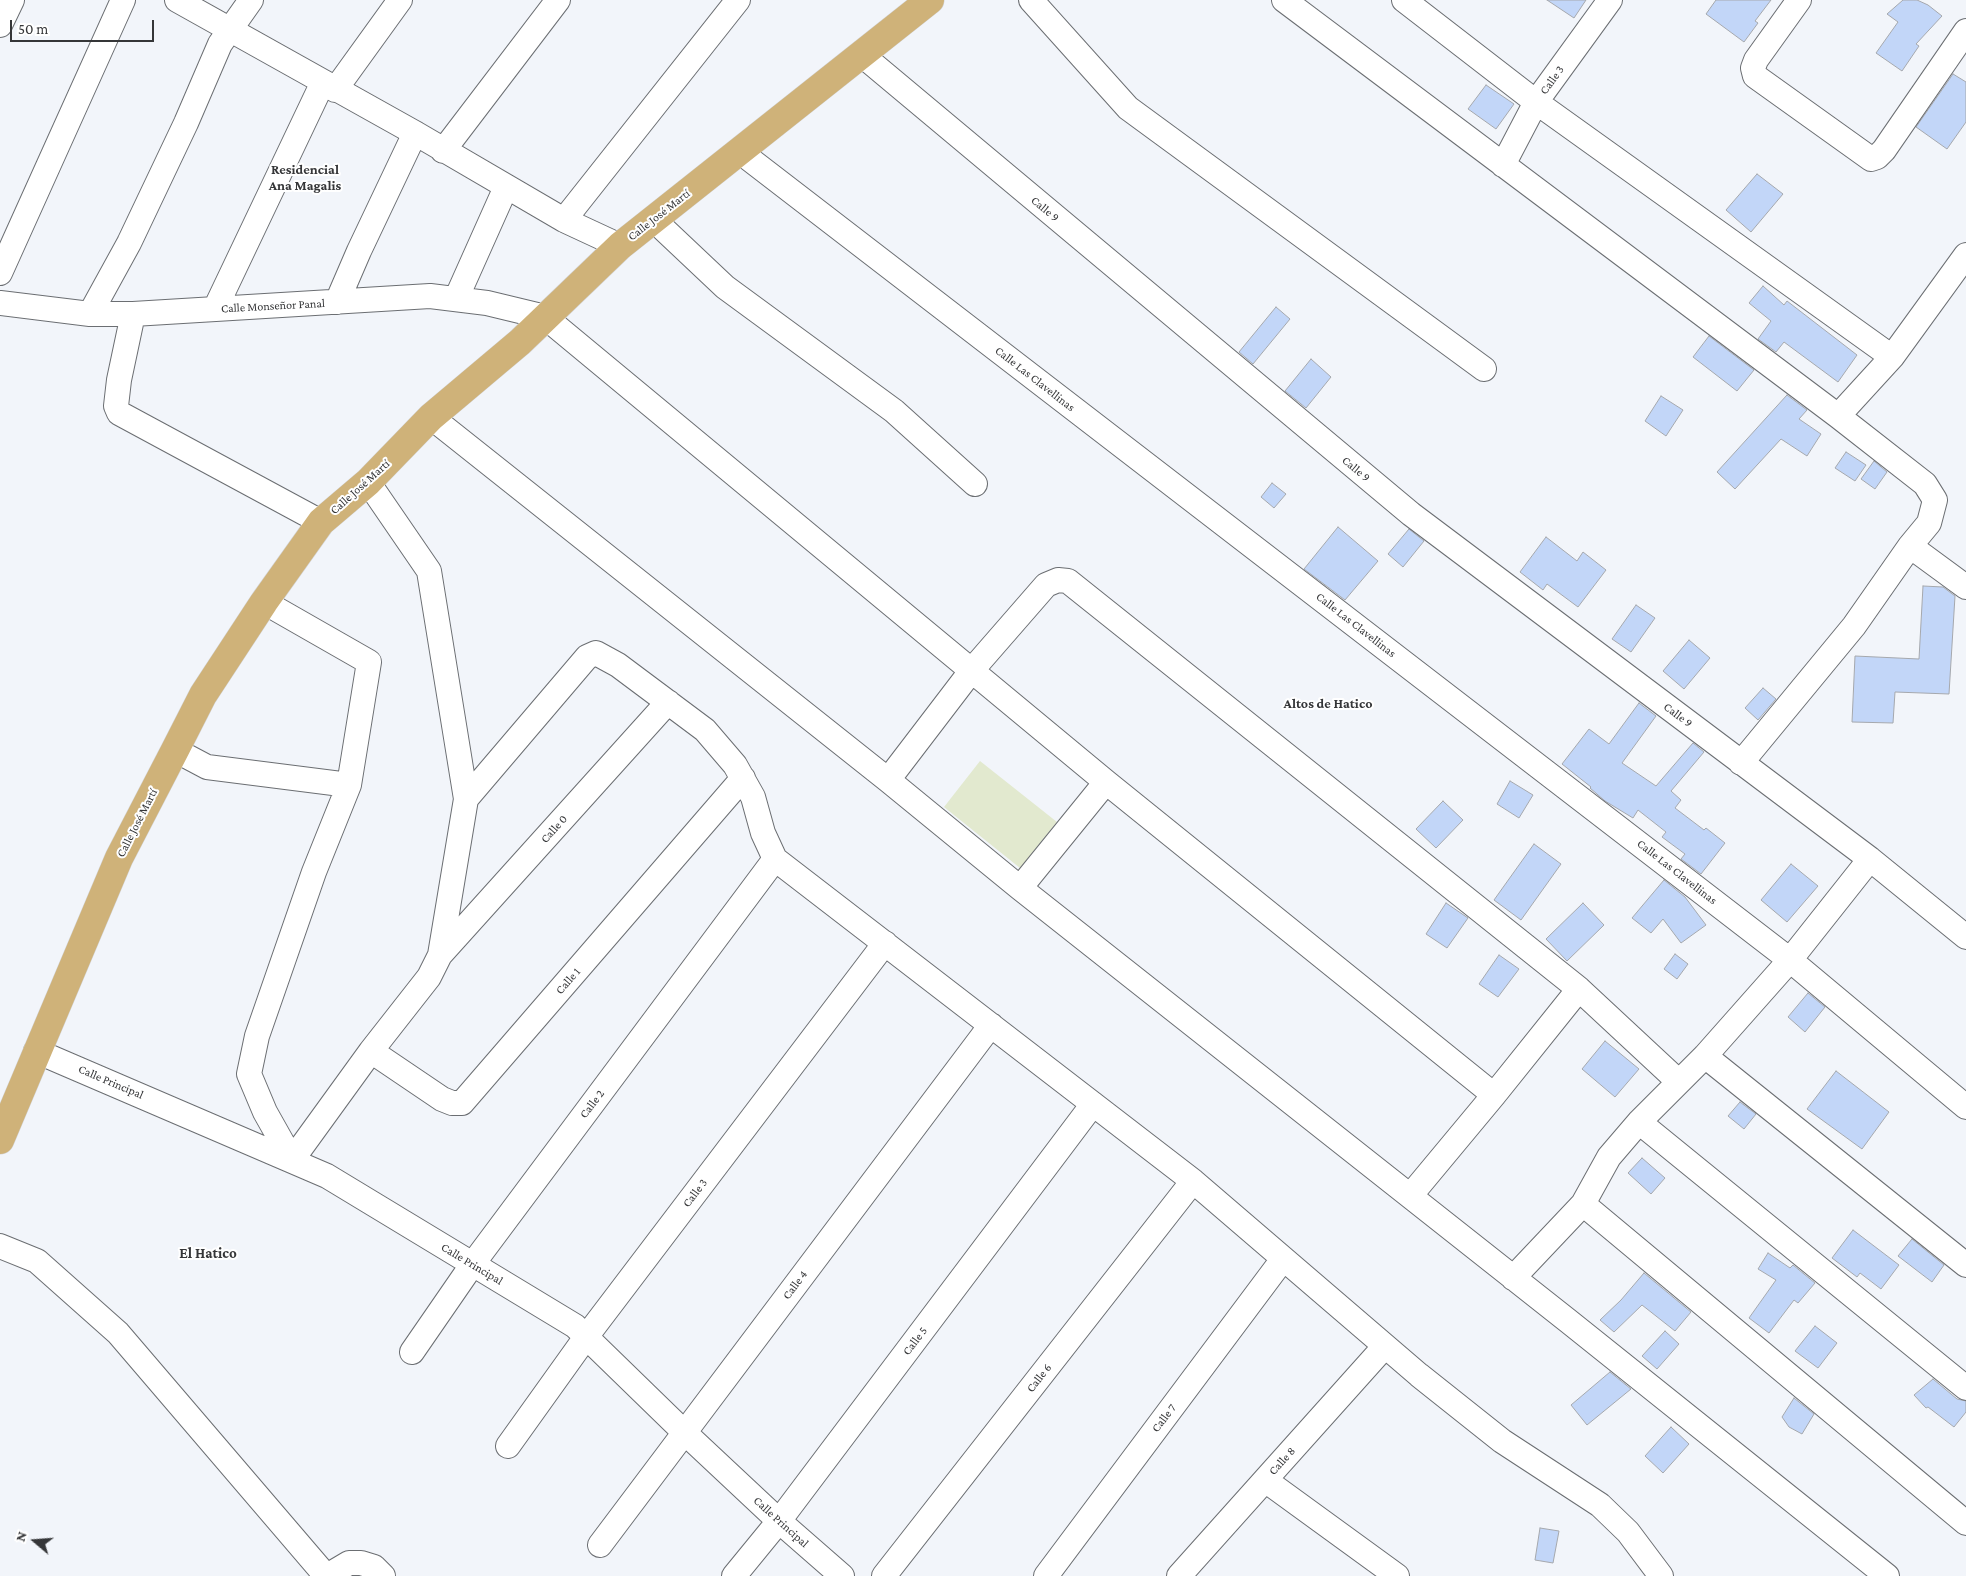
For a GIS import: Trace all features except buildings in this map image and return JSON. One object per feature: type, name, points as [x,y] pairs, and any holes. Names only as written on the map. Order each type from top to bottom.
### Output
[{"type":"main road","name":"Calle José Martí","points":[[0,1140],[119,858],[203,695],[264,602],[321,522],[368,482],[432,417],[520,342],[620,246],[930,0]]},
{"type":"street","points":[[0,25],[12,0]]},
{"type":"street","points":[[0,273],[123,0]]},
{"type":"street","points":[[177,0],[415,133],[564,220],[620,246]]},
{"type":"street","points":[[90,314],[141,217],[186,124],[220,44],[251,0]]},
{"type":"street","points":[[215,309],[329,86],[400,0]]},
{"type":"street","points":[[443,151],[558,0]]},
{"type":"street","points":[[564,220],[738,0]]},
{"type":"street","points":[[1031,0],[1128,108],[1484,369]]},
{"type":"street","points":[[1284,0],[1838,416],[1925,484],[1935,500],[1929,523],[1910,546],[1854,626],[1741,763]]},
{"type":"street","points":[[1404,0],[1536,102],[1892,357]]},
{"type":"street","name":"Calle 3","points":[[1503,165],[1536,102],[1610,0]]},
{"type":"street","points":[[1799,0],[1756,60],[1753,68],[1755,76],[1870,159],[1877,157],[1884,150],[1966,31]]},
{"type":"street","name":"Calle 9","points":[[862,55],[1410,514],[1870,859],[1966,937]]},
{"type":"street","points":[[337,302],[415,133]]},
{"type":"street","name":"Calle Las Clavellinas","points":[[740,152],[1790,960],[1966,1107]]},
{"type":"street","points":[[456,299],[506,187]]},
{"type":"street","points":[[654,220],[724,287],[894,411],[975,484]]},
{"type":"street","points":[[1838,416],[1892,357],[1966,255]]},
{"type":"street","name":"Calle Monseñor Panal","points":[[0,303],[90,314],[133,314],[430,296],[487,302],[545,317]]},
{"type":"street","points":[[133,314],[118,380],[116,406],[119,413],[321,522]]},
{"type":"street","points":[[545,317],[1106,782],[1494,1095]]},
{"type":"street","points":[[432,417],[888,780],[1020,888],[1887,1576]]},
{"type":"street","points":[[264,602],[369,662],[349,785],[314,872],[257,1036],[249,1074],[265,1112],[292,1160],[371,1051],[429,977],[440,955],[466,799],[429,571],[368,482]]},
{"type":"street","points":[[1910,546],[1966,587]]},
{"type":"street","points":[[888,780],[972,670],[1046,585],[1058,580],[1068,581],[1579,989],[1679,1082]]},
{"type":"street","points":[[466,799],[587,658],[596,653],[618,665],[705,730],[736,764],[753,797],[763,833],[776,858],[1193,1181],[1247,1225],[1283,1259],[1385,1346],[1502,1441],[1600,1505],[1628,1532],[1661,1576]]},
{"type":"street","name":"Calle 0","points":[[440,955],[668,702]]},
{"type":"street","points":[[175,750],[207,768],[349,785]]},
{"type":"street","name":"Calle 1","points":[[371,1051],[442,1099],[452,1103],[462,1103],[743,778]]},
{"type":"street","points":[[1020,888],[1106,782]]},
{"type":"street","name":"Calle 2","points":[[412,1352],[472,1265],[776,858]]},
{"type":"street","points":[[1513,1278],[1583,1204],[1610,1157],[1639,1122],[1705,1056],[1790,960],[1870,859]]},
{"type":"street","name":"Calle 3","points":[[508,1446],[586,1337],[885,943]]},
{"type":"street","points":[[1410,1196],[1579,989]]},
{"type":"street","name":"Calle 4","points":[[600,1545],[991,1025]]},
{"type":"street","name":"Calle Principal","points":[[36,1051],[327,1176],[575,1326],[779,1521],[842,1576]]},
{"type":"street","points":[[1705,1056],[1966,1265]]},
{"type":"street","name":"Calle 5","points":[[734,1576],[779,1521],[1094,1104]]},
{"type":"street","points":[[1639,1122],[1966,1388]]},
{"type":"street","name":"Calle 6","points":[[884,1576],[1193,1181]]},
{"type":"street","points":[[1583,1204],[1966,1523]]},
{"type":"street","points":[[0,1246],[37,1261],[118,1332],[326,1576],[349,1563],[361,1563],[374,1567],[383,1576]]},
{"type":"street","name":"Calle 7","points":[[1046,1576],[1283,1259]]},
{"type":"street","name":"Calle 8","points":[[1179,1576],[1385,1346]]},
{"type":"street","points":[[1266,1480],[1397,1576]]},
{"type":"green space","points":[[980,761],[1057,822],[1020,868],[944,807]]},
{"type":"district","name":"Residencial Ana Magalis","points":[[305,178]]},
{"type":"district","name":"Altos de Hatico","points":[[1328,704]]},
{"type":"district","name":"El Hatico","points":[[208,1253]]}]
